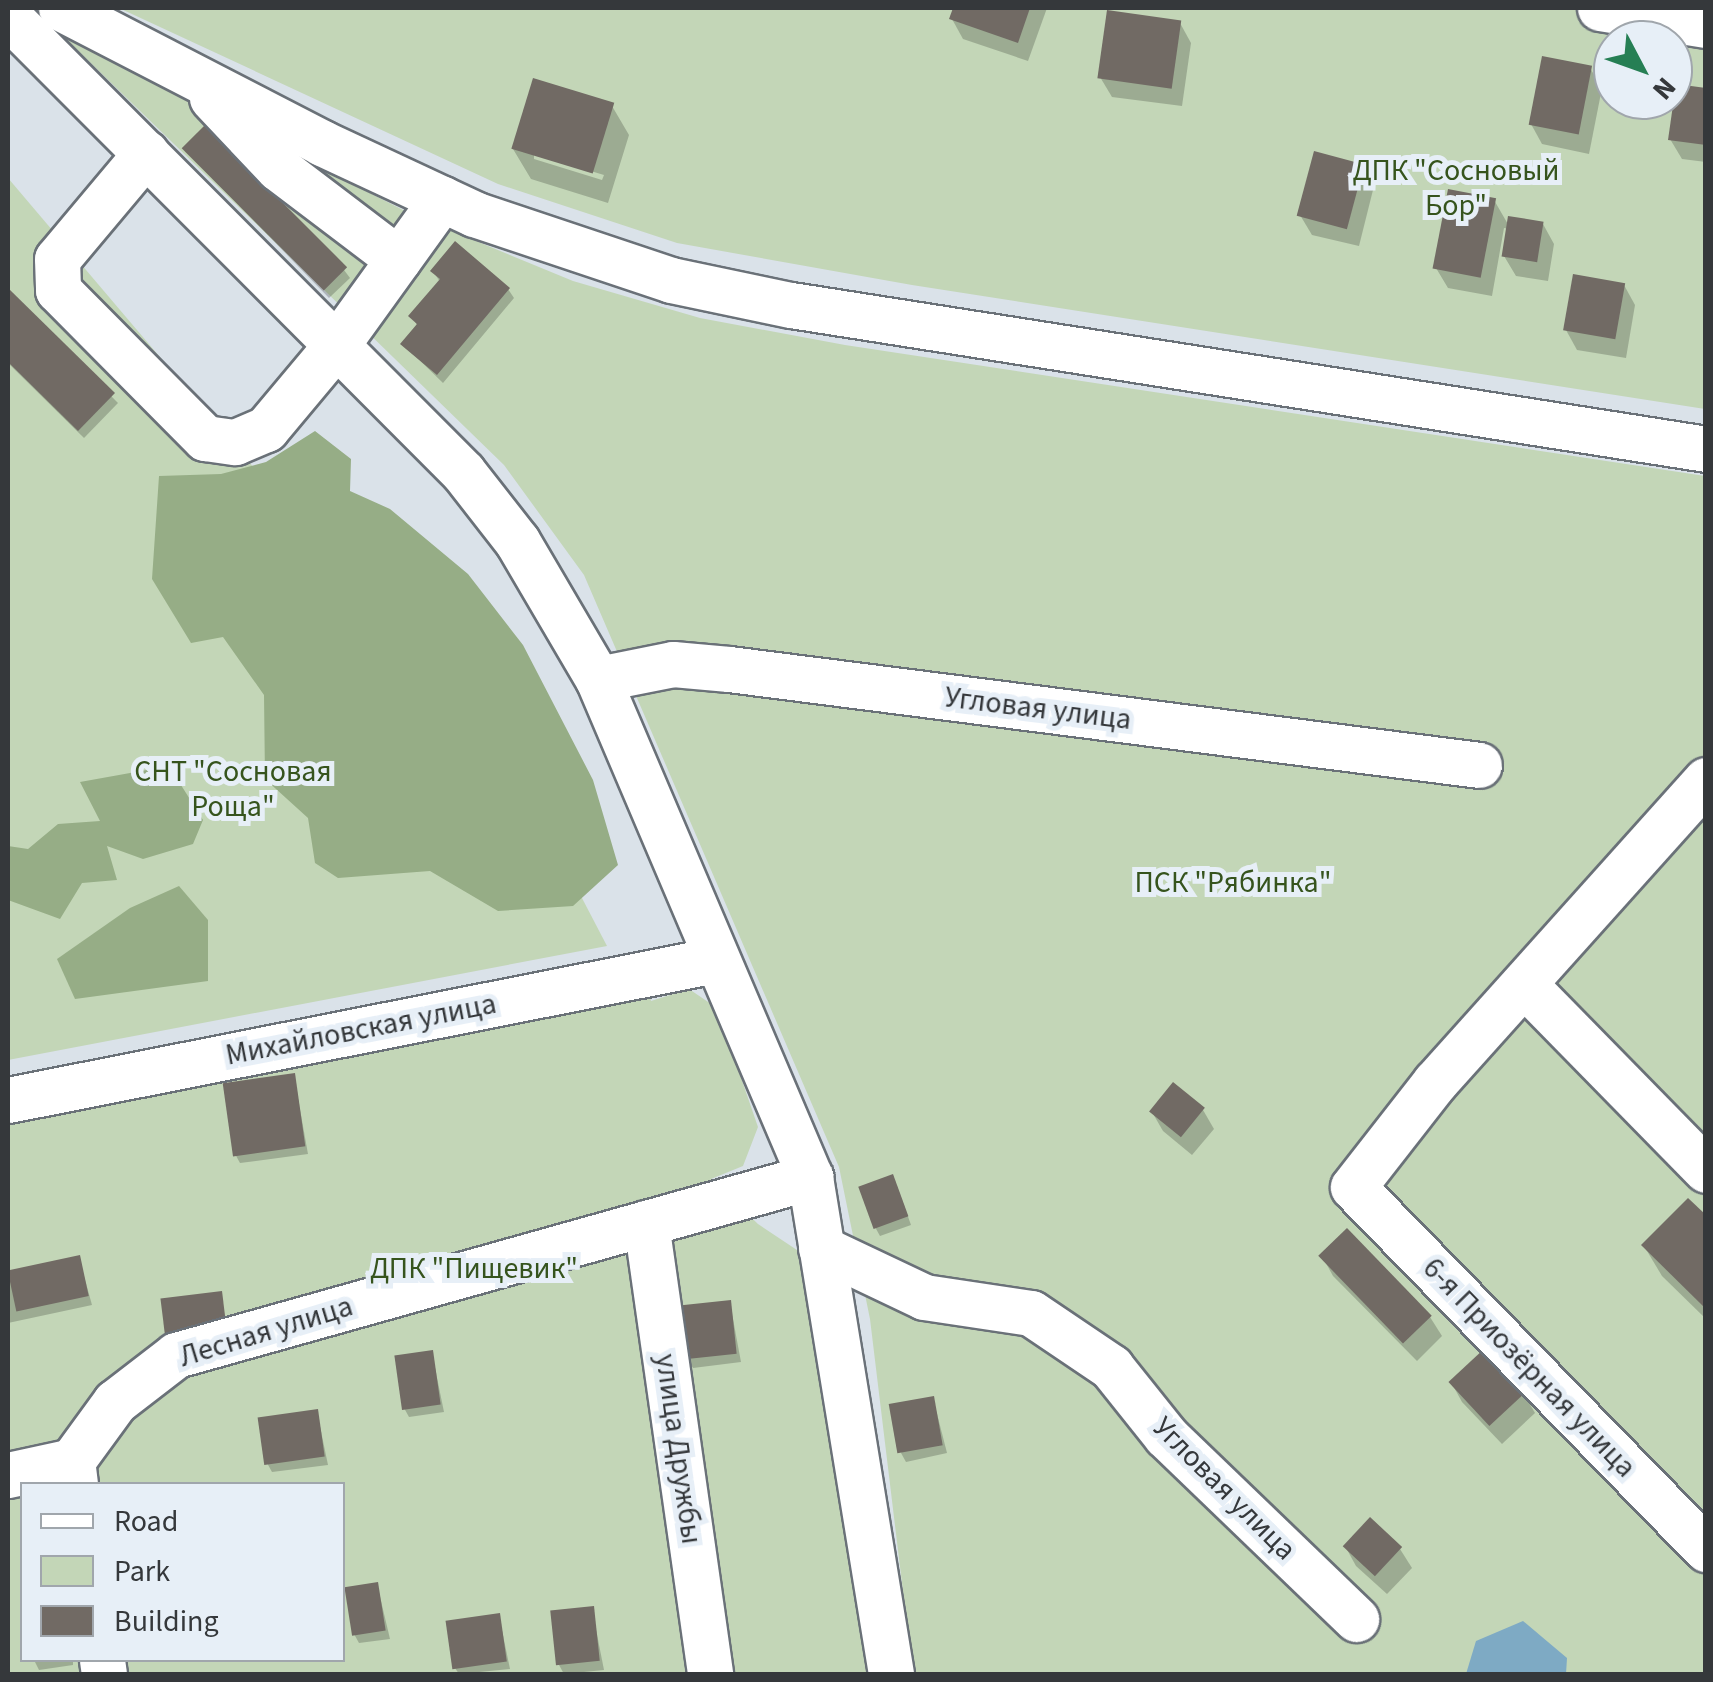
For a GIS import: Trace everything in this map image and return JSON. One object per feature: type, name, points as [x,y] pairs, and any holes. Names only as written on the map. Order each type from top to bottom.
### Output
[{"type":"street","points":[[61,8],[442,200],[671,280],[790,305],[1706,449]]},
{"type":"street","points":[[1600,8],[1706,25]]},
{"type":"street","points":[[8,16],[462,472],[518,541],[598,679],[638,764],[715,960],[810,1177],[891,1674]]},
{"type":"street","points":[[190,74],[278,168],[398,260]]},
{"type":"street","points":[[146,153],[57,259],[58,290],[205,438],[235,442],[266,429],[338,344],[442,200]]},
{"type":"street","name":"Угловая улица","points":[[598,679],[673,664],[729,669],[1478,765]]},
{"type":"street","points":[[1703,790],[1524,984],[1706,1170]]},
{"type":"street","name":"Михайловская улица","points":[[8,1100],[715,960]]},
{"type":"street","name":"6-я Приозёрная улица","points":[[1524,984],[1435,1082],[1353,1186],[1706,1549]]},
{"type":"street","name":"Лесная улица","points":[[74,1472],[115,1402],[176,1355],[810,1177]]},
{"type":"street","name":"улица Дружбы","points":[[646,1223],[710,1674]]},
{"type":"street","name":"Угловая улица","points":[[822,1248],[924,1296],[1031,1313],[1111,1367],[1166,1436],[1356,1619]]},
{"type":"street","points":[[8,1475],[74,1472]]},
{"type":"green space","name":"ДПК \"Сосновый Бор\"","points":[[119,8],[1705,8],[1705,409],[912,285],[677,243],[498,184]]},
{"type":"green space","name":"ПСК \"Рябинка\"","points":[[65,38],[413,215],[573,281],[700,318],[845,345],[1705,476],[1705,1674],[913,1674],[870,1319],[839,1167],[584,575],[504,465]]},
{"type":"green space","name":"СНТ \"Сосновая Роща\"","points":[[8,178],[523,785],[607,946],[8,1060]]},
{"type":"green space","points":[[315,431],[351,459],[350,491],[390,509],[468,574],[523,645],[593,780],[618,865],[573,906],[498,911],[430,871],[338,878],[315,863],[308,818],[265,779],[264,695],[223,637],[191,643],[152,579],[159,476],[221,474],[266,462]]},
{"type":"green space","points":[[169,766],[203,820],[193,844],[143,859],[107,846],[117,880],[82,883],[60,919],[8,900],[8,846],[28,849],[58,824],[100,821],[80,782]]},
{"type":"green space","points":[[179,886],[208,920],[208,981],[75,999],[57,959],[130,908]]},
{"type":"green space","name":"ДПК \"Пищевик\"","points":[[644,974],[651,1001],[689,989],[717,1008],[758,1127],[743,1166],[711,1179],[758,1224],[812,1260],[871,1674],[8,1674],[8,1100]]},
{"type":"water","points":[[1523,1621],[1567,1658],[1566,1674],[1466,1674],[1476,1641]]},
{"type":"building","points":[[953,8],[1030,8],[1018,43],[949,19]]},
{"type":"building","points":[[1107,10],[1181,20],[1172,89],[1097,78]]},
{"type":"building","points":[[1542,56],[1592,66],[1579,134],[1529,125]]},
{"type":"building","points":[[533,78],[614,103],[593,174],[511,149]]},
{"type":"building","points":[[1693,86],[1706,88],[1706,145],[1668,140],[1671,120],[1693,120]]},
{"type":"building","points":[[205,125],[347,267],[324,290],[182,148]]},
{"type":"building","points":[[1314,151],[1364,164],[1347,229],[1297,216]]},
{"type":"building","points":[[1448,189],[1496,198],[1481,278],[1433,269]]},
{"type":"building","points":[[1508,216],[1544,222],[1537,262],[1502,256]]},
{"type":"building","points":[[455,241],[510,288],[437,375],[400,344],[417,324],[408,316],[440,279],[430,271]]},
{"type":"building","points":[[1573,274],[1625,283],[1615,339],[1563,330]]},
{"type":"building","points":[[8,288],[115,393],[78,431],[8,362]]},
{"type":"building","points":[[295,1073],[305,1146],[233,1156],[223,1083]]},
{"type":"building","points":[[1173,1082],[1205,1108],[1181,1137],[1149,1112]]},
{"type":"building","points":[[893,1174],[908,1216],[874,1229],[858,1187]]},
{"type":"building","points":[[1688,1198],[1706,1215],[1706,1309],[1641,1245]]},
{"type":"building","points":[[1347,1228],[1432,1316],[1403,1344],[1318,1256]]},
{"type":"building","points":[[80,1255],[89,1296],[16,1311],[8,1270]]},
{"type":"building","points":[[222,1291],[226,1326],[165,1333],[160,1299]]},
{"type":"building","points":[[731,1300],[737,1354],[685,1359],[679,1305]]},
{"type":"building","points":[[1485,1348],[1526,1392],[1489,1426],[1448,1382]]},
{"type":"building","points":[[433,1350],[441,1404],[402,1410],[394,1355]]},
{"type":"building","points":[[934,1396],[943,1445],[897,1453],[889,1404]]},
{"type":"building","points":[[318,1409],[325,1457],[264,1465],[258,1417]]},
{"type":"building","points":[[1370,1517],[1402,1547],[1375,1576],[1343,1546]]},
{"type":"building","points":[[378,1582],[386,1630],[352,1636],[345,1587]]},
{"type":"building","points":[[594,1606],[600,1661],[556,1665],[550,1611]]},
{"type":"building","points":[[500,1613],[507,1662],[452,1669],[446,1621]]}]
